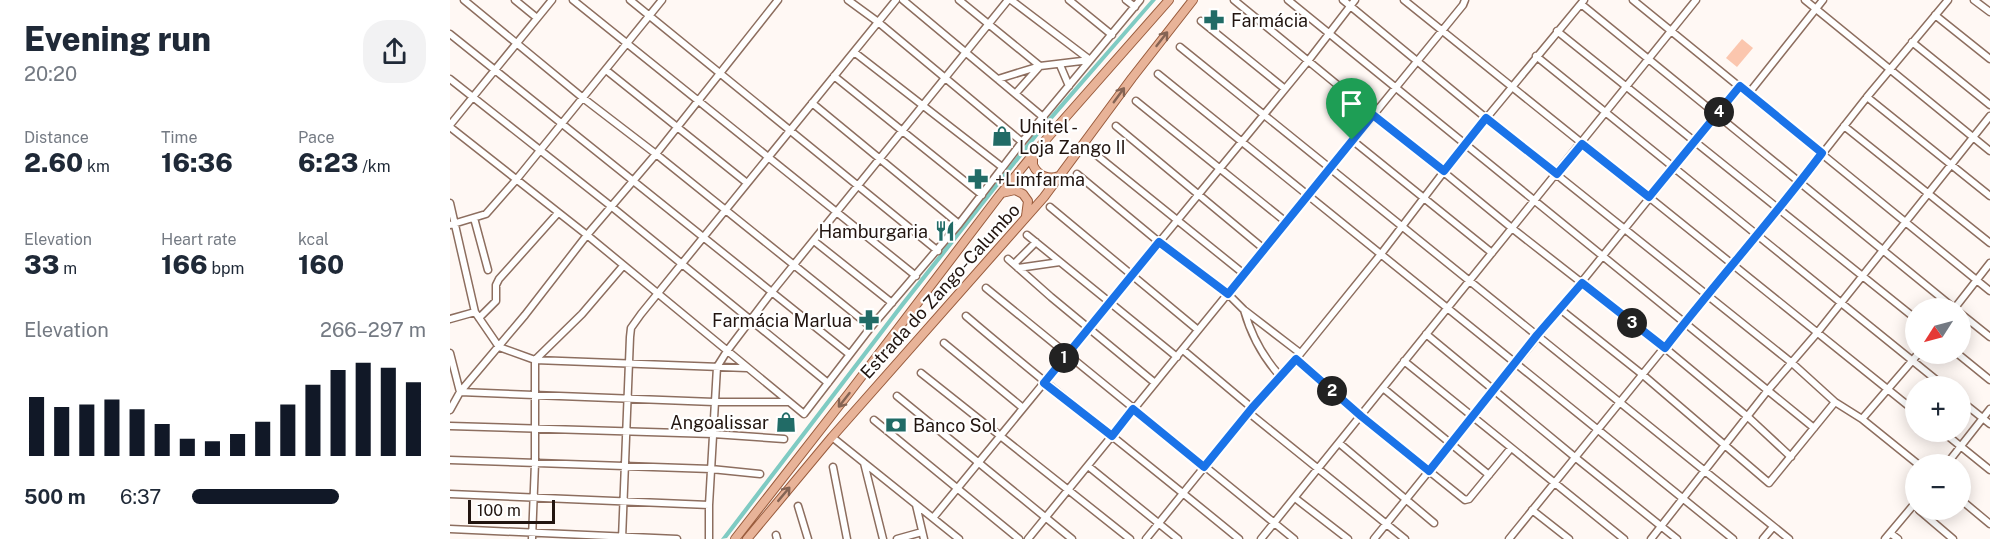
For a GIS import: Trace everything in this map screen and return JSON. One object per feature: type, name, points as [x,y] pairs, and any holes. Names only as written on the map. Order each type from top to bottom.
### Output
[{"type":"main road","name":"Estrada do Zango-Calumbo","points":[[735,539],[999,196],[1168,0]]},
{"type":"main road","name":"Estrada do Zango-Calumbo","points":[[747,539],[832,436],[1025,218],[1193,0]]},
{"type":"main road","points":[[1035,152],[1032,161],[1035,169],[1050,178],[1059,176]]},
{"type":"main road","points":[[999,196],[1010,190],[1023,194],[1028,201],[1025,218]]},
{"type":"street","points":[[464,0],[583,98],[871,327]]},
{"type":"street","points":[[515,0],[537,18]]},
{"type":"street","points":[[552,0],[450,126],[804,414],[849,354],[938,250],[1022,142],[1140,0]]},
{"type":"street","points":[[573,0],[916,276]]},
{"type":"street","points":[[630,0],[938,250]]},
{"type":"street","points":[[453,224],[486,214],[662,0]]},
{"type":"street","points":[[451,406],[778,0]]},
{"type":"street","points":[[848,0],[878,22],[1022,142]]},
{"type":"street","points":[[622,538],[631,328],[896,0]]},
{"type":"street","points":[[903,0],[1043,117]]},
{"type":"street","points":[[959,0],[1040,66]]},
{"type":"street","points":[[709,539],[717,367],[771,292],[1010,0],[1090,60]]},
{"type":"street","points":[[1069,0],[1112,35]]},
{"type":"street","points":[[1126,0],[1135,7]]},
{"type":"street","points":[[1234,0],[1513,229],[1665,348],[1748,417],[1791,457]]},
{"type":"street","points":[[1288,0],[1814,428]]},
{"type":"street","points":[[1343,0],[1486,118],[1792,363],[1835,402],[1862,419],[1905,454]]},
{"type":"street","points":[[933,518],[1308,61],[1355,0]]},
{"type":"street","points":[[1404,0],[1905,403]]},
{"type":"street","points":[[1028,539],[1443,30],[1465,0]]},
{"type":"street","points":[[1633,0],[1990,291]]},
{"type":"street","points":[[1261,539],[1696,0]]},
{"type":"street","points":[[1805,0],[1990,151]]},
{"type":"street","points":[[1749,93],[1823,0]]},
{"type":"street","points":[[1510,538],[1779,209],[1890,68],[1948,0]]},
{"type":"street","points":[[1974,0],[1990,12]]},
{"type":"street","points":[[1146,539],[1182,491],[1296,359],[1381,254],[1465,144],[1582,2],[1941,298]]},
{"type":"street","points":[[1935,15],[1990,59]]},
{"type":"street","points":[[1201,21],[1285,89]]},
{"type":"street","points":[[1557,31],[1905,310]]},
{"type":"street","points":[[450,34],[849,354]]},
{"type":"street","points":[[1912,42],[1990,105]]},
{"type":"street","points":[[1180,47],[1789,539]]},
{"type":"street","points":[[854,52],[1002,167]]},
{"type":"street","points":[[1536,56],[1756,236],[1905,354]]},
{"type":"street","points":[[998,78],[1040,66],[1090,60]]},
{"type":"street","points":[[1060,65],[1069,86]]},
{"type":"street","points":[[1016,93],[1040,66]]},
{"type":"street","points":[[606,69],[676,128],[747,183]]},
{"type":"street","points":[[1158,74],[1733,539]]},
{"type":"street","points":[[834,76],[982,195]]},
{"type":"street","points":[[450,79],[828,383]]},
{"type":"street","points":[[1374,539],[1740,86]]},
{"type":"street","points":[[1867,97],[1990,196]]},
{"type":"street","points":[[1136,101],[1286,222]]},
{"type":"street","points":[[812,103],[959,224]]},
{"type":"street","points":[[1651,539],[1768,390],[1817,333],[1990,116]]},
{"type":"street","points":[[1116,126],[1264,249]]},
{"type":"street","points":[[1844,126],[1990,243]]},
{"type":"street","points":[[1352,140],[1492,253]]},
{"type":"street","points":[[1094,153],[1244,274]]},
{"type":"street","points":[[1077,174],[1300,353]]},
{"type":"street","points":[[450,203],[453,224],[477,315],[499,347],[535,360],[748,368]]},
{"type":"street","points":[[1050,207],[1198,330]]},
{"type":"street","points":[[450,319],[477,315],[496,301],[496,285],[499,279],[558,213]]},
{"type":"street","points":[[474,218],[488,270]]},
{"type":"street","points":[[1027,235],[1177,357]]},
{"type":"street","points":[[814,241],[892,303]]},
{"type":"street","points":[[1016,266],[1036,242]]},
{"type":"street","points":[[1008,259],[1155,383]]},
{"type":"street","points":[[1016,266],[1060,262]]},
{"type":"street","points":[[1962,298],[1990,263]]},
{"type":"street","points":[[532,536],[535,360],[582,314],[623,266]]},
{"type":"street","points":[[986,288],[1294,539]]},
{"type":"street","points":[[1560,309],[1643,375],[1769,483],[1835,402]]},
{"type":"street","points":[[1244,310],[1250,329],[1260,348],[1269,364],[1280,376]]},
{"type":"street","points":[[966,316],[1044,383],[1182,491],[1239,539]]},
{"type":"street","points":[[1971,322],[1990,337]]},
{"type":"street","points":[[1426,334],[1677,539]]},
{"type":"street","points":[[944,343],[1023,408]]},
{"type":"street","points":[[1183,350],[1318,469],[1405,539]]},
{"type":"street","points":[[450,353],[460,393]]},
{"type":"street","points":[[1296,359],[1361,416],[1465,500],[1469,499],[1511,448]]},
{"type":"street","points":[[1404,361],[1624,539]]},
{"type":"street","points":[[1862,419],[1910,364]]},
{"type":"street","points":[[1918,364],[1932,376]]},
{"type":"street","points":[[1970,364],[1990,380]]},
{"type":"street","points":[[921,373],[1130,539]]},
{"type":"street","points":[[1383,388],[1489,475]]},
{"type":"street","points":[[460,393],[714,402],[789,402]]},
{"type":"street","points":[[897,396],[1072,539]]},
{"type":"street","points":[[1971,409],[1990,424]]},
{"type":"street","points":[[1955,454],[1990,409]]},
{"type":"street","points":[[874,420],[1019,539]]},
{"type":"street","points":[[450,426],[713,434],[784,439]]},
{"type":"street","points":[[832,436],[959,539]]},
{"type":"street","points":[[1339,442],[1434,523]]},
{"type":"street","points":[[1956,442],[1990,470]]},
{"type":"street","points":[[450,460],[760,474]]},
{"type":"street","points":[[864,462],[883,539]]},
{"type":"street","points":[[1088,466],[1178,539]]},
{"type":"street","points":[[832,468],[847,539]]},
{"type":"street","points":[[450,494],[709,505]]},
{"type":"street","points":[[1295,498],[1347,539]]},
{"type":"street","points":[[897,539],[923,536],[916,504]]},
{"type":"street","points":[[798,506],[808,539]]},
{"type":"street","points":[[1971,509],[1990,525]]},
{"type":"street","points":[[1532,510],[1569,539]]},
{"type":"street","points":[[1885,539],[1905,517]]},
{"type":"street","points":[[1932,520],[1953,539]]},
{"type":"street","points":[[1763,539],[1773,526]]},
{"type":"street","points":[[450,529],[532,536],[677,539]]},
{"type":"street","points":[[1890,533],[1898,539]]},
{"type":"shaded area","points":[[1742,39],[1753,48],[1737,67],[1726,58]]},
{"type":"water","points":[[1151,0],[1156,0],[1038,136],[904,306],[727,538],[721,539],[901,303],[1035,133]]},
{"type":"place","name":"Farmácia","points":[[1214,20]]},
{"type":"place","name":"Unitel - Loja Zango II","points":[[1002,136]]},
{"type":"place","name":"+Limfarma","points":[[978,179]]},
{"type":"place","name":"Hamburgaria","points":[[945,231]]},
{"type":"place","name":"Farmácia Marlua","points":[[869,320]]},
{"type":"place","name":"Angoalissar","points":[[786,422]]},
{"type":"place","name":"Banco Sol","points":[[896,425]]},
{"type":"route","points":[[1740,86],[1822,153],[1665,348],[1582,283],[1537,335],[1429,471],[1296,359],[1204,467],[1133,409],[1112,436],[1044,383],[1159,242],[1228,294],[1352,140],[1373,115],[1444,171],[1486,118],[1557,174],[1582,144],[1649,197],[1740,86]]}]
